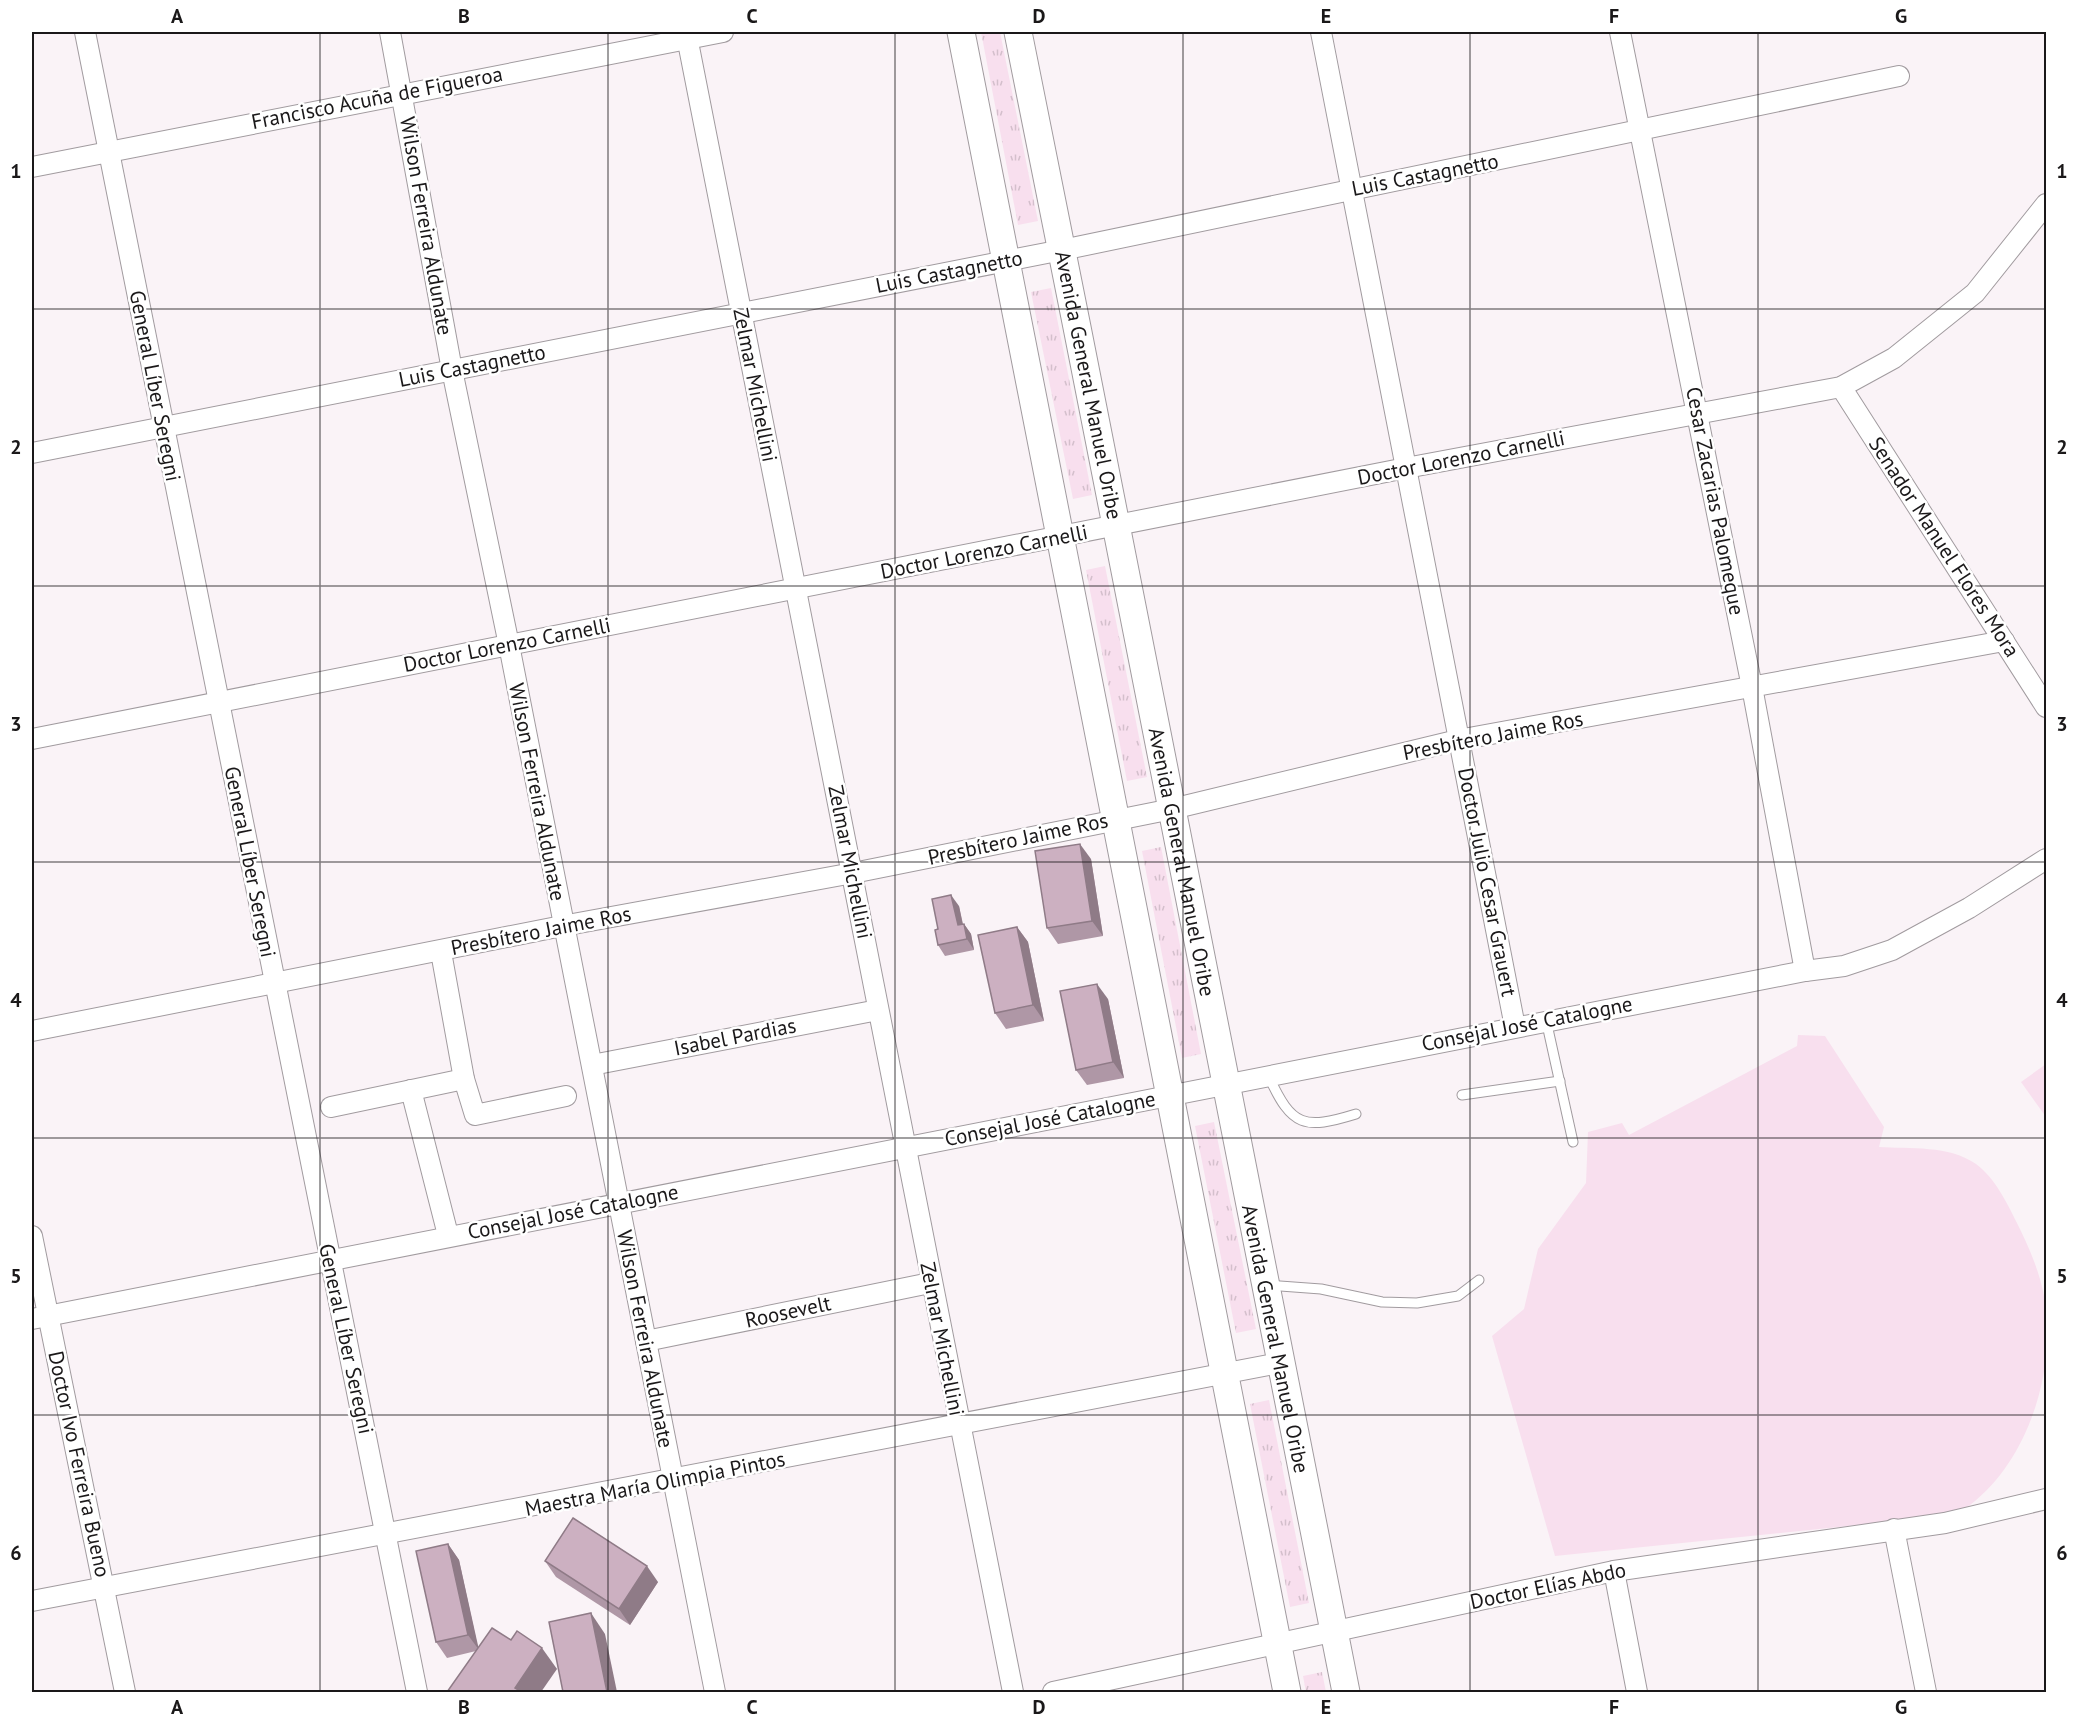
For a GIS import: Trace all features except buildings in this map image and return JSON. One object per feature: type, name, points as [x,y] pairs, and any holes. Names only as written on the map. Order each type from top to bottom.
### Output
[{"type":"main road","points":[[961,32],[1287,1692]]},
{"type":"main road","name":"Avenida General Manuel Oribe","points":[[1018,32],[1117,525],[1279,1363],[1346,1692]]},
{"type":"street","name":"General Líber Seregni","points":[[85,32],[417,1692]]},
{"type":"street","name":"Wilson Ferreira Aldunate","points":[[390,32],[452,370],[509,645],[562,926],[592,1065],[715,1692]]},
{"type":"street","name":"Francisco Acuña de Figueroa","points":[[32,167],[687,35],[723,32]]},
{"type":"street","name":"Doctor Julio Cesar Grauert","points":[[1321,32],[1515,1027]]},
{"type":"street","name":"Cesar Zacarias Palomeque","points":[[1620,32],[1642,131],[1752,687],[1805,971]]},
{"type":"street","name":"Zelmar Michellini","points":[[687,35],[853,873],[930,1283],[1013,1692]]},
{"type":"street","name":"Luis Castagnetto","points":[[32,453],[1062,250],[1899,76]]},
{"type":"street","name":"Doctor Lorenzo Carnelli","points":[[32,739],[1406,468],[1841,387],[1894,358],[1975,293],[2046,204]]},
{"type":"street","name":"Senador Manuel Flores Mora","points":[[1841,387],[2046,707]]},
{"type":"street","name":"Presbítero Jaime Ros","points":[[32,1031],[441,952],[562,926],[853,873],[1172,809],[1458,741],[2004,641]]},
{"type":"street","name":"Consejal José Catalogne","points":[[40,1317],[448,1235],[905,1148],[1226,1082],[1805,971],[1844,966],[1892,950],[1969,908],[2046,859]]},
{"type":"street","points":[[441,952],[464,1079],[475,1115],[566,1096]]},
{"type":"street","name":"Isabel Pardias","points":[[592,1065],[878,1010]]},
{"type":"street","points":[[331,1107],[464,1079]]},
{"type":"street","points":[[411,1090],[448,1235]]},
{"type":"street","name":"Doctor Ivo Ferreira Bueno","points":[[32,1236],[40,1317],[104,1585],[126,1692]]},
{"type":"street","name":"Roosevelt","points":[[646,1341],[930,1283]]},
{"type":"street","name":"Maestra María Olimpia Pintos","points":[[32,1601],[104,1585],[673,1481],[1279,1363]]},
{"type":"street","name":"Doctor Elías Abdo","points":[[1053,1692],[1614,1571],[1946,1522],[2046,1499]]},
{"type":"street","points":[[1894,1529],[1926,1692]]},
{"type":"street","points":[[1614,1571],[1637,1692]]},
{"type":"lane","points":[[1546,1020],[1573,1142]]},
{"type":"lane","points":[[1268,1074],[1282,1105],[1300,1121],[1322,1125],[1356,1114]]},
{"type":"lane","points":[[1462,1095],[1560,1082]]},
{"type":"lane","points":[[1264,1285],[1321,1289],[1382,1302],[1417,1303],[1458,1296],[1479,1280]]},
{"type":"green space","points":[[981,32],[1000,32],[1038,221],[1018,225]]},
{"type":"green space","points":[[1051,288],[1092,495],[1073,499],[1031,292]]},
{"type":"green space","points":[[1105,566],[1147,777],[1127,781],[1086,570]]},
{"type":"green space","points":[[1161,847],[1201,1054],[1182,1058],[1142,851]]},
{"type":"green space","points":[[1798,1035],[1825,1036],[1884,1127],[1879,1147],[1929,1149],[1965,1158],[1983,1170],[2005,1199],[2035,1265],[2043,1291],[2047,1319],[2047,1348],[2043,1378],[2024,1436],[2009,1463],[1991,1486],[1967,1507],[1936,1517],[1555,1556],[1492,1336],[1524,1309],[1538,1249],[1586,1183],[1588,1132],[1622,1123],[1629,1135],[1797,1046]]},
{"type":"green space","points":[[2046,1064],[2046,1117],[2021,1082]]},
{"type":"green space","points":[[1214,1122],[1256,1329],[1236,1333],[1195,1126]]},
{"type":"green space","points":[[1269,1400],[1309,1603],[1290,1607],[1250,1404]]},
{"type":"green space","points":[[1322,1672],[1326,1692],[1306,1692],[1303,1676]]}]
